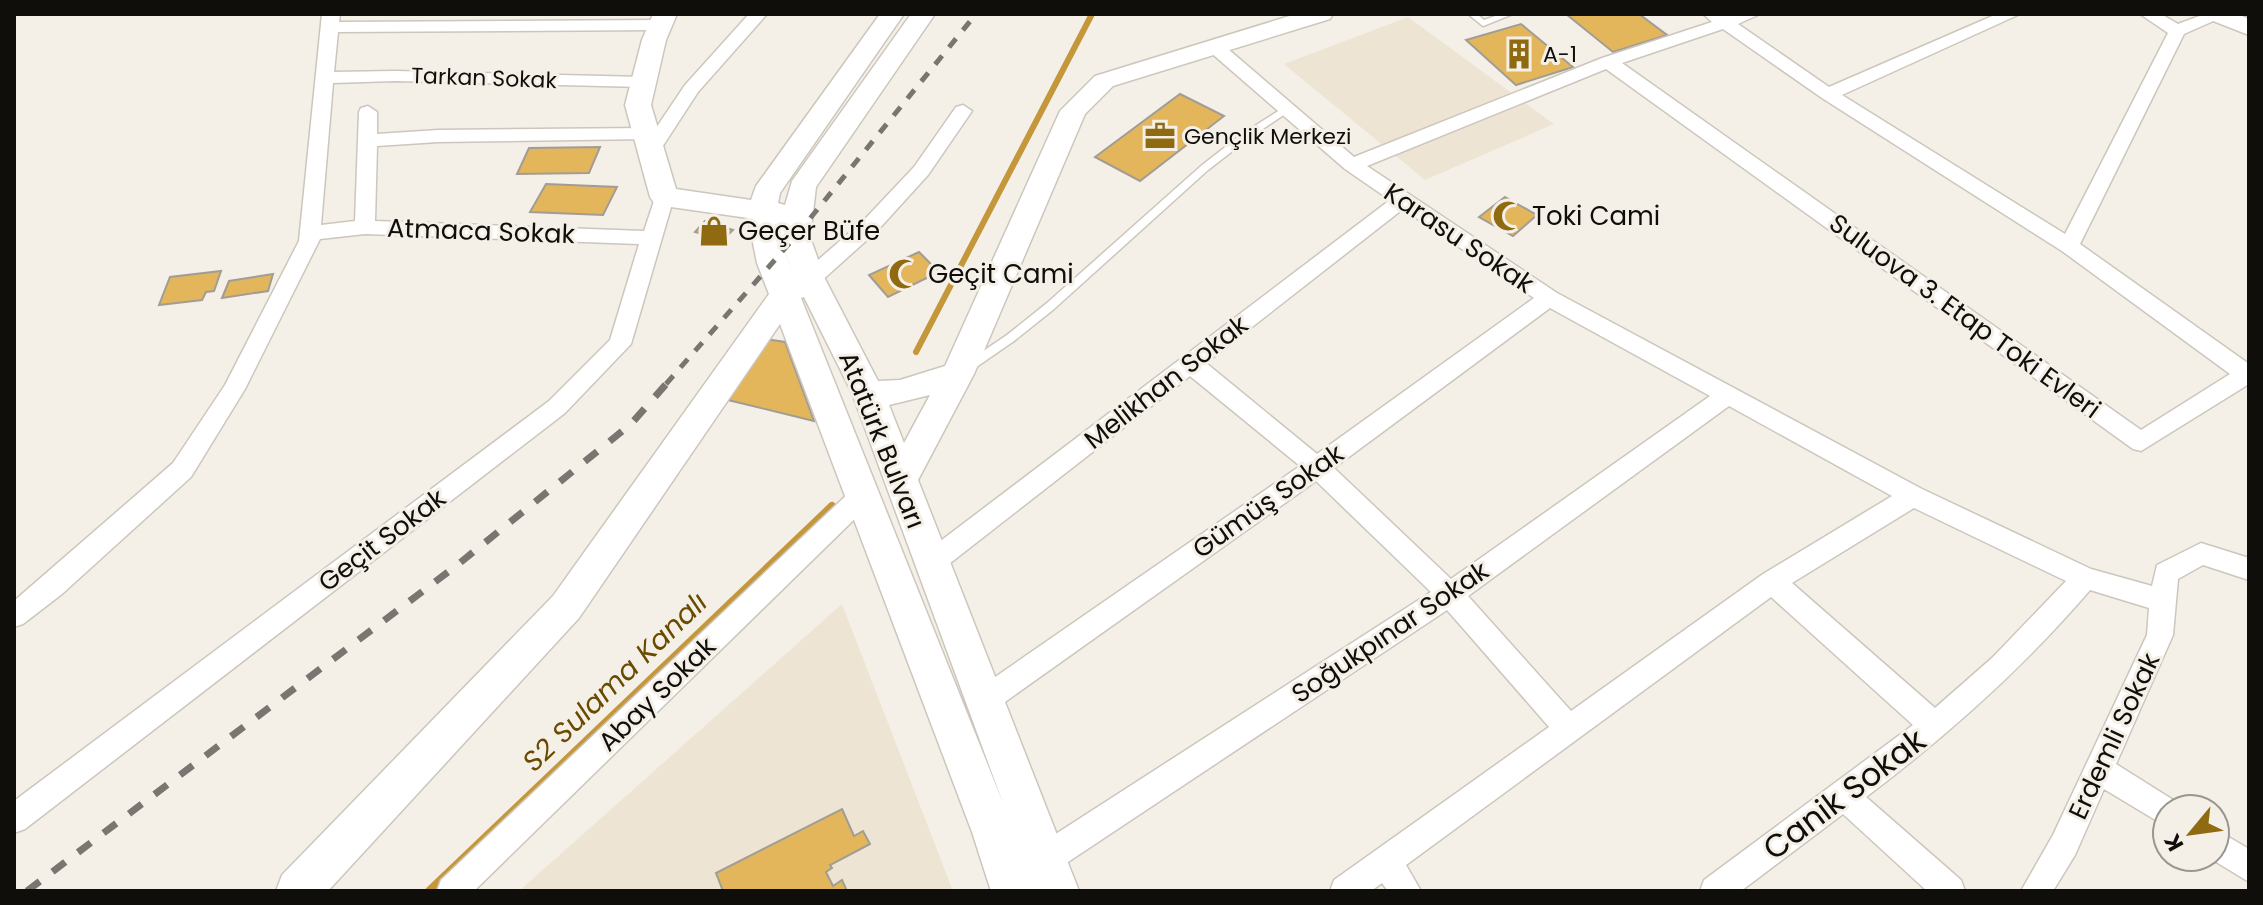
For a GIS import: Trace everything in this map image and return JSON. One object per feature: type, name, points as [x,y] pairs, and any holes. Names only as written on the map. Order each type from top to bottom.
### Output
[{"type":"main road","points":[[763,211],[766,192],[892,14]]},
{"type":"main road","name":"Atatürk Bulvarı","points":[[923,14],[802,187],[795,237],[797,287],[862,496],[1013,891]]},
{"type":"main road","points":[[901,480],[958,374],[1073,111],[1104,81],[1321,14]]},
{"type":"main road","points":[[2218,14],[2249,28]]},
{"type":"main road","points":[[663,20],[638,105],[664,197],[780,213],[795,237]]},
{"type":"main road","name":"Atatürk Bulvarı","points":[[763,211],[761,224],[797,287],[868,393],[1057,891]]},
{"type":"main road","points":[[298,891],[566,607],[797,287]]},
{"type":"main road","points":[[868,393],[900,392],[958,374]]},
{"type":"street","points":[[367,141],[438,136],[648,142],[758,14]]},
{"type":"street","points":[[1352,165],[1718,19],[1751,14]]},
{"type":"street","points":[[1828,94],[2011,14]]},
{"type":"street","points":[[2149,14],[2177,31]]},
{"type":"street","points":[[2069,246],[2177,31],[2218,14]]},
{"type":"street","name":"Suluova 3. Etap Toki Evleri","points":[[1608,62],[2141,442],[2247,374],[2069,246],[1828,94],[1718,19]]},
{"type":"street","points":[[14,616],[53,586],[182,470],[234,389],[309,241],[331,20],[663,20]]},
{"type":"street","name":"Karasu Sokak","points":[[1215,47],[1352,165],[1401,201],[1549,298],[1913,496],[2085,578],[2165,587]]},
{"type":"street","name":"Tarkan Sokak","points":[[325,78],[395,76],[644,82]]},
{"type":"street","points":[[797,287],[871,225],[921,171],[963,111]]},
{"type":"street","points":[[365,227],[368,112]]},
{"type":"street","name":"Geçit Sokak","points":[[14,819],[557,407],[620,344],[664,197]]},
{"type":"street","name":"Melikhan Sokak","points":[[931,563],[1401,201]]},
{"type":"street","name":"Atmaca Sokak","points":[[310,233],[365,227],[653,238]]},
{"type":"street","name":"Gümüş Sokak","points":[[985,700],[1317,467],[1549,298]]},
{"type":"street","points":[[1190,363],[1317,467],[1450,594],[1569,730]]},
{"type":"street","name":"Soğukpınar Sokak","points":[[1045,859],[1450,594],[1728,395]]},
{"type":"street","name":"Abay Sokak","points":[[452,891],[862,496]]},
{"type":"street","points":[[1345,891],[1772,582],[1913,496]]},
{"type":"street","points":[[2165,587],[2201,554],[2249,569]]},
{"type":"street","name":"Canik Sokak","points":[[1715,891],[1934,725],[2049,622],[2085,578]]},
{"type":"street","points":[[1772,582],[1934,725]]},
{"type":"street","name":"Erdemli Sokak","points":[[2036,891],[2064,845],[2160,635],[2165,587]]},
{"type":"street","points":[[2099,769],[2151,803]]},
{"type":"street","points":[[1843,795],[1950,891]]},
{"type":"street","points":[[2231,855],[2249,867]]},
{"type":"street","points":[[1386,862],[1406,891]]},
{"type":"lane","points":[[1472,14],[1483,23],[1509,14]]},
{"type":"lane","points":[[958,374],[1026,328],[1144,220],[1257,127],[1288,108]]},
{"type":"shaded area","points":[[1408,17],[1554,124],[1425,180],[1284,64]]},
{"type":"shaded area","points":[[842,604],[953,891],[519,891]]},
{"type":"building","points":[[1566,14],[1639,14],[1667,35],[1613,52]]},
{"type":"building","name":"A-1","points":[[1521,24],[1573,67],[1516,85],[1466,40]]},
{"type":"building","name":"Gençlik Merkezi","points":[[1180,94],[1224,116],[1140,181],[1095,157]]},
{"type":"building","points":[[600,147],[589,173],[517,174],[529,148]]},
{"type":"building","points":[[546,184],[617,187],[603,215],[530,212]]},
{"type":"building","name":"Toki Cami","points":[[1505,197],[1537,215],[1513,236],[1479,217]]},
{"type":"building","name":"Geçer Büfe","points":[[705,221],[733,230],[723,240],[695,232]]},
{"type":"building","name":"Geçit Cami","points":[[919,252],[939,272],[888,297],[869,275]]},
{"type":"building","points":[[221,271],[214,291],[206,292],[202,300],[159,305],[170,277]]},
{"type":"building","points":[[273,274],[268,291],[222,298],[229,281]]},
{"type":"building","points":[[765,339],[785,342],[814,421],[728,400]]},
{"type":"building","points":[[842,809],[854,836],[863,831],[870,844],[830,865],[832,868],[826,872],[833,886],[842,880],[847,891],[723,891],[716,873]]},
{"type":"waterway","name":"S2 Sulama Kanalı","points":[[916,352],[1092,14]]},
{"type":"waterway","name":"S2 Sulama Kanalı","points":[[429,891],[832,506]]},
{"type":"railway","points":[[666,384],[795,237],[976,14]]},
{"type":"railway","points":[[27,891],[456,566],[631,424],[668,382]]},
{"type":"place","name":"A-1","points":[[1519,54]]},
{"type":"place","name":"Gençlik Merkezi","points":[[1160,136]]},
{"type":"place","name":"Toki Cami","points":[[1508,216]]},
{"type":"place","name":"Geçer Büfe","points":[[714,231]]},
{"type":"place","name":"Geçit Cami","points":[[904,274]]}]
